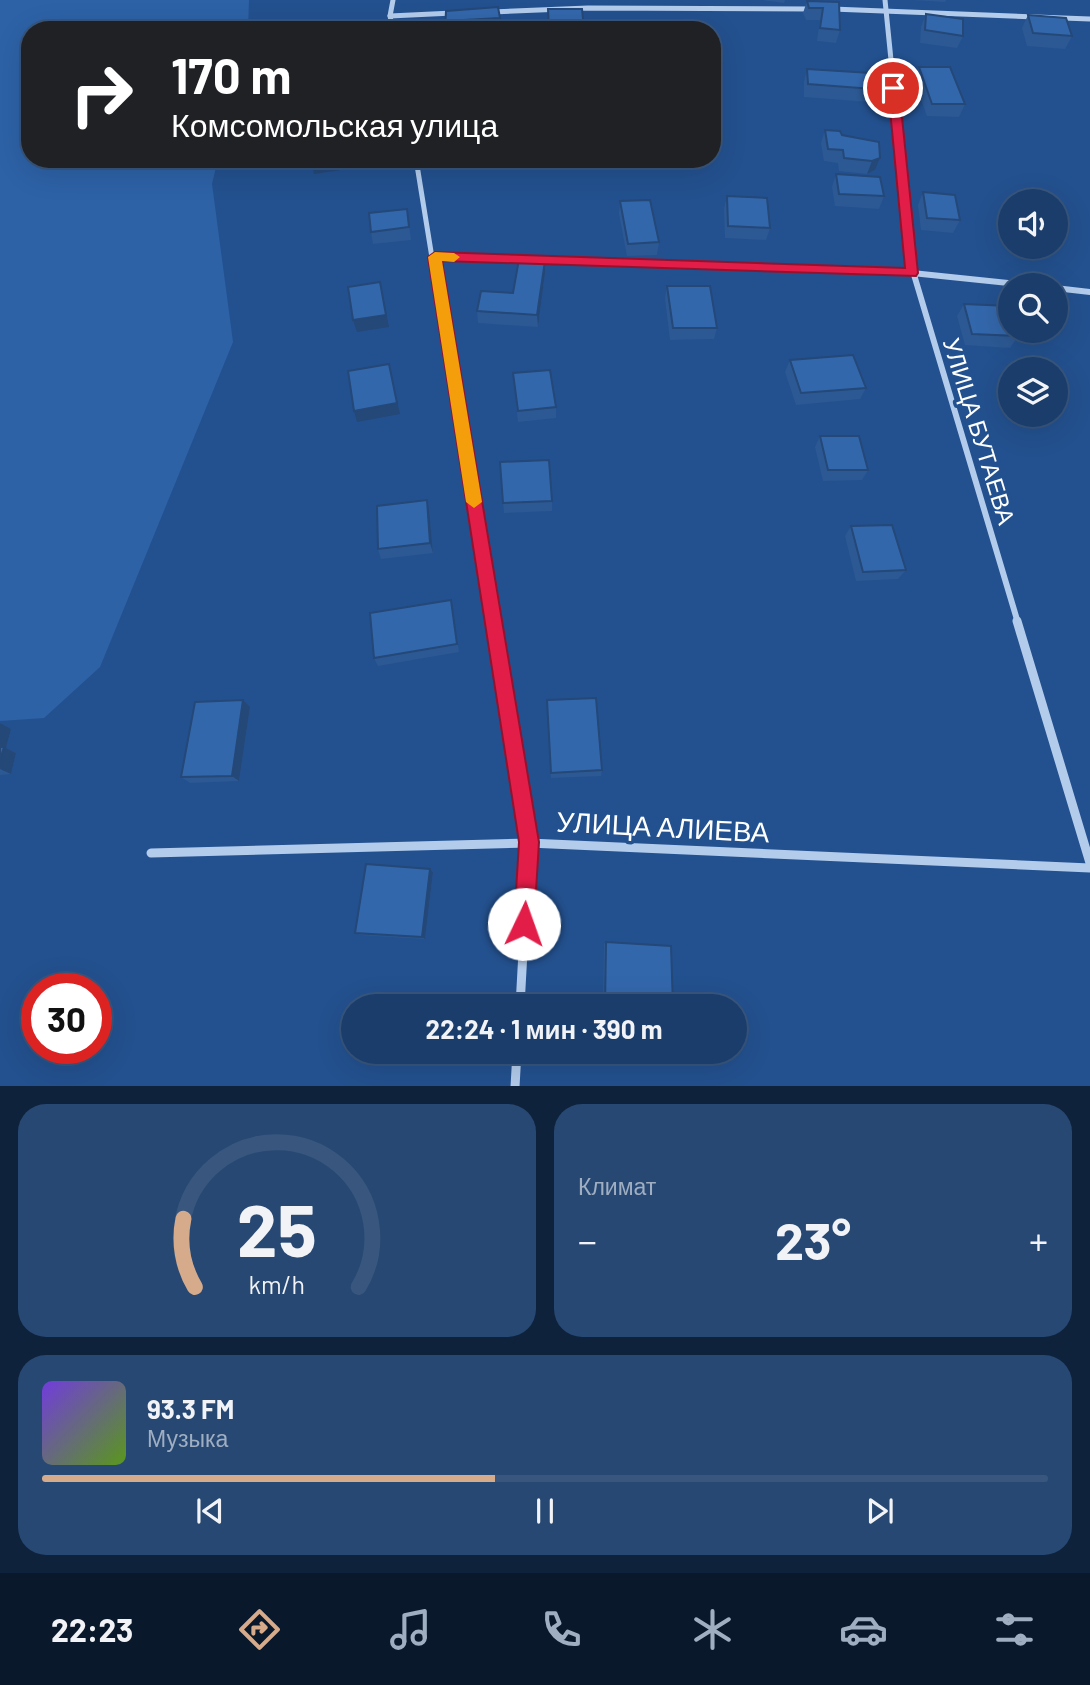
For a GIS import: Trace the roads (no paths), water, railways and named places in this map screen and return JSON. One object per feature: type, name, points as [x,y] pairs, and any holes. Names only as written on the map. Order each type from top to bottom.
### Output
[{"type":"street","points":[[391,21],[393,0]]},
{"type":"street","name":"УЛИЦА БУТАЕВА","points":[[885,0],[912,273],[1090,866]]},
{"type":"street","points":[[483,12],[588,8],[886,9],[1090,19]]},
{"type":"street","points":[[390,16],[456,13]]},
{"type":"street","points":[[418,168],[435,257],[529,842],[521,994]]},
{"type":"street","points":[[435,257],[912,273],[998,282]]},
{"type":"street","points":[[1068,289],[1090,292]]},
{"type":"street","name":"УЛИЦА АЛИЕВА","points":[[151,853],[529,842],[1090,866]]},
{"type":"street","points":[[515,1086],[516,1064]]}]
